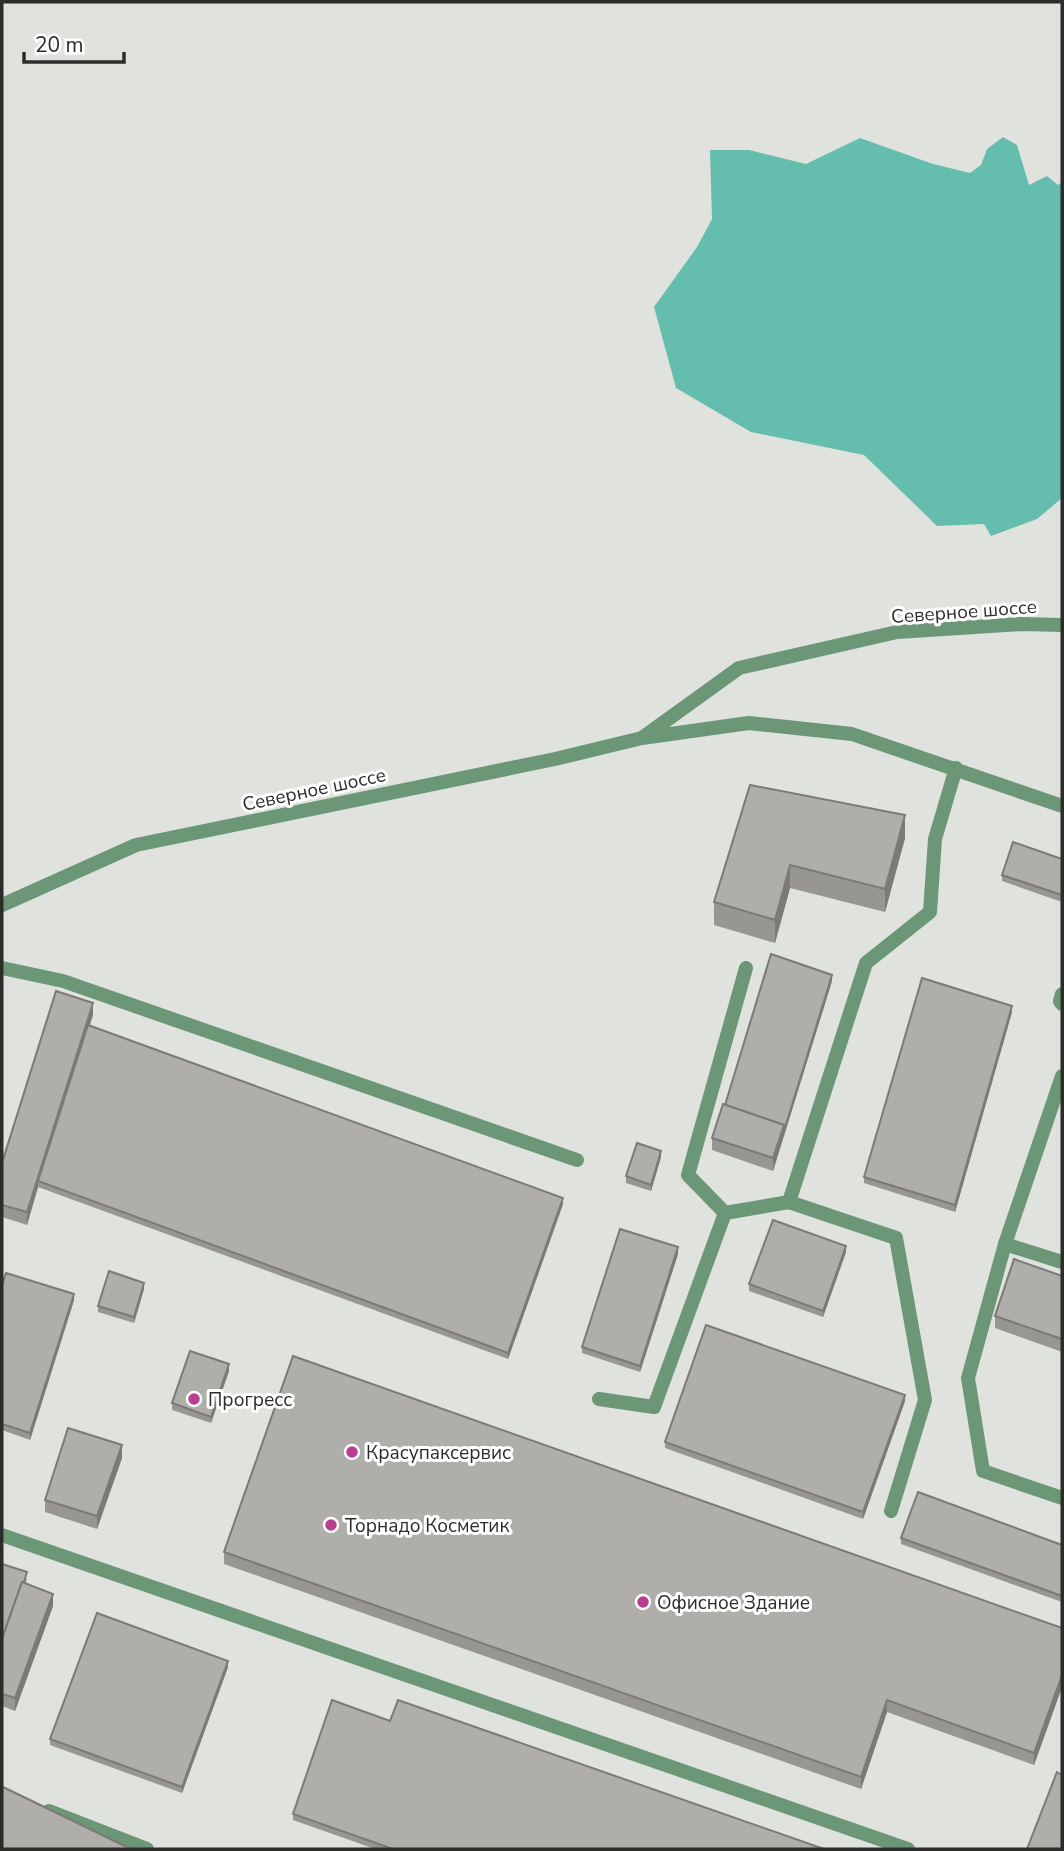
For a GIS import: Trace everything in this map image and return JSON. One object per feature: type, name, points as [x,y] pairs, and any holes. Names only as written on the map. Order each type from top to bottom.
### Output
[{"type":"street","name":"Северное шоссе","points":[[642,738],[739,668],[897,632],[1022,624],[1062,625]]},
{"type":"street","name":"Северное шоссе","points":[[2,905],[136,845],[555,759],[642,738],[749,723],[852,734],[1062,806]]},
{"type":"street","points":[[789,1202],[866,963],[930,912],[935,839],[956,768]]},
{"type":"street","points":[[2,968],[63,981],[577,1160]]},
{"type":"street","points":[[725,1213],[688,1175],[746,968]]},
{"type":"street","points":[[1062,994],[1062,1004]]},
{"type":"street","points":[[1062,1076],[1005,1244],[968,1378],[983,1471],[1062,1498]]},
{"type":"street","points":[[725,1213],[789,1202],[896,1238],[925,1400],[891,1511]]},
{"type":"street","points":[[599,1399],[654,1406],[725,1213]]},
{"type":"street","points":[[1005,1244],[1062,1262]]},
{"type":"street","points":[[2,1535],[908,1849]]},
{"type":"street","points":[[38,1807],[147,1849]]},
{"type":"shaded area","points":[[1003,137],[1017,145],[1029,185],[1047,176],[1058,185],[1062,182],[1062,498],[1037,519],[991,536],[984,524],[937,526],[864,455],[751,432],[676,388],[654,307],[697,247],[712,219],[710,150],[749,150],[806,164],[860,138],[933,164],[970,173],[981,165],[987,149]]},
{"type":"building","points":[[750,785],[905,815],[885,889],[790,865],[775,920],[714,902]]},
{"type":"building","points":[[1013,842],[1062,859],[1062,895],[1002,875]]},
{"type":"building","points":[[771,954],[832,975],[784,1131],[784,1125],[725,1105]]},
{"type":"building","points":[[922,978],[1012,1006],[955,1205],[864,1177]]},
{"type":"building","points":[[56,991],[93,1003],[27,1212],[2,1205],[2,1163]]},
{"type":"building","points":[[88,1025],[563,1198],[508,1353],[38,1181]]},
{"type":"building","points":[[723,1104],[784,1125],[773,1158],[712,1138]]},
{"type":"building","points":[[637,1143],[661,1151],[651,1185],[626,1176]]},
{"type":"building","points":[[773,1220],[846,1246],[823,1311],[749,1284]]},
{"type":"building","points":[[620,1229],[678,1247],[640,1366],[582,1347]]},
{"type":"building","points":[[1014,1259],[1062,1276],[1062,1339],[995,1316]]},
{"type":"building","points":[[109,1271],[144,1283],[134,1317],[98,1306]]},
{"type":"building","points":[[6,1273],[74,1294],[30,1433],[2,1424],[2,1285]]},
{"type":"building","points":[[706,1325],[905,1395],[863,1512],[665,1442]]},
{"type":"building","points":[[190,1351],[229,1364],[211,1417],[172,1403]]},
{"type":"building","name":"Офисное Здание","points":[[293,1356],[1062,1628],[1062,1675],[1034,1753],[887,1700],[861,1777],[224,1552]]},
{"type":"building","points":[[68,1428],[122,1445],[97,1516],[45,1500]]},
{"type":"building","points":[[918,1492],[1062,1545],[1062,1596],[901,1538]]},
{"type":"building","points":[[2,1564],[27,1572],[2,1639]]},
{"type":"building","points":[[22,1582],[53,1594],[15,1698],[2,1694],[2,1639]]},
{"type":"building","points":[[97,1613],[228,1661],[182,1787],[50,1739]]},
{"type":"building","points":[[332,1700],[390,1721],[398,1700],[824,1849],[393,1849],[293,1814]]},
{"type":"building","points":[[1057,1772],[1062,1775],[1062,1849],[1027,1849]]},
{"type":"building","points":[[3,1787],[131,1849],[2,1849]]},
{"type":"place","name":"Прогресс","points":[[194,1399]]},
{"type":"place","name":"Красупаксервис","points":[[352,1452]]},
{"type":"place","name":"Торнадо Косметик","points":[[331,1525]]},
{"type":"place","name":"Офисное Здание","points":[[643,1602]]}]
